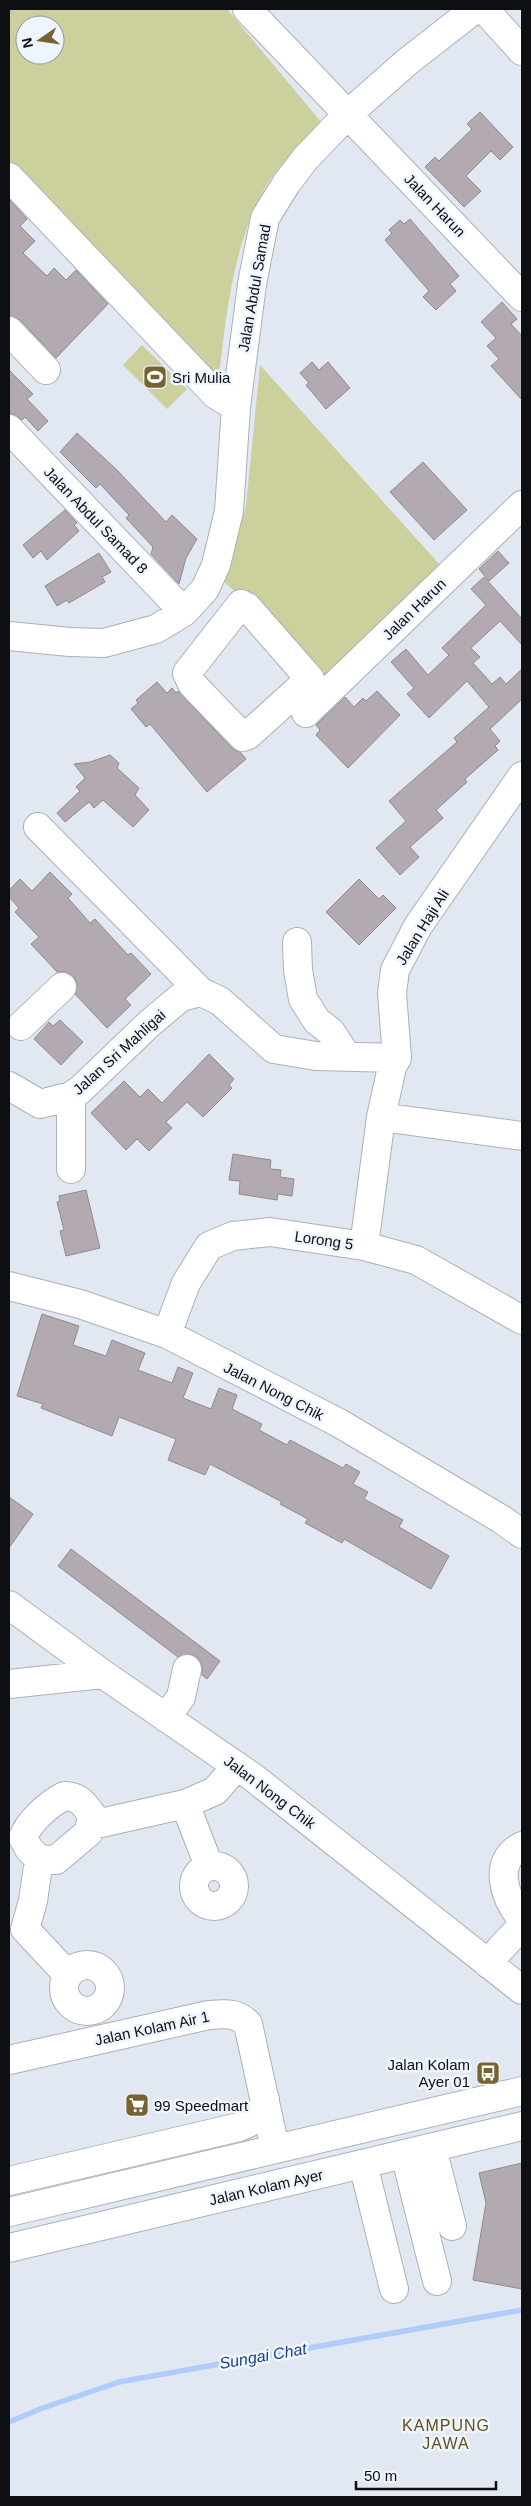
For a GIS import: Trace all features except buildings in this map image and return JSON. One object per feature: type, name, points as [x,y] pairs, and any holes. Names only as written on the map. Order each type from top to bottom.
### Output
[{"type":"street","name":"Jalan Harun","points":[[247,9],[522,297]]},
{"type":"street","name":"Jalan Abdul Samad","points":[[9,636],[70,642],[104,643],[156,630],[184,612],[205,589],[216,564],[229,511],[236,407],[252,284],[265,218],[286,184],[305,159],[348,114],[407,62],[475,9]]},
{"type":"street","points":[[484,9],[522,51]]},
{"type":"street","points":[[9,177],[216,395],[236,407]]},
{"type":"street","points":[[9,331],[46,370]]},
{"type":"street","name":"Jalan Abdul Samad 8","points":[[9,429],[184,612]]},
{"type":"street","name":"Jalan Harun","points":[[306,713],[522,505]]},
{"type":"street","points":[[205,589],[234,613]]},
{"type":"street","points":[[241,604],[247,607],[310,678],[248,736],[243,737],[192,684],[187,674],[234,613],[241,604]]},
{"type":"street","name":"Jalan Haji Ali","points":[[364,1246],[381,1117],[392,1067],[397,1058],[392,993],[395,970],[418,926],[522,776]]},
{"type":"street","points":[[38,827],[201,992],[220,1001],[274,1049],[309,1055],[397,1058]]},
{"type":"street","points":[[297,942],[302,999],[317,1021],[331,1032],[346,1055]]},
{"type":"street","points":[[13,1024],[62,987]]},
{"type":"street","name":"Jalan Sri Mahligai","points":[[9,1086],[40,1104],[71,1096],[80,1090],[150,1023],[181,997],[201,992]]},
{"type":"street","points":[[71,1096],[71,1169]]},
{"type":"street","points":[[381,1117],[522,1136]]},
{"type":"street","name":"Lorong 5","points":[[167,1334],[186,1283],[209,1246],[233,1236],[270,1232],[364,1246],[416,1260],[522,1320]]},
{"type":"street","name":"Jalan Nong Chik","points":[[9,1286],[80,1304],[167,1334],[339,1423],[501,1518],[522,1534]]},
{"type":"street","name":"Jalan Nong Chik","points":[[9,1605],[103,1674],[237,1766],[522,1990]]},
{"type":"street","points":[[166,1718],[181,1697],[186,1669]]},
{"type":"street","points":[[9,1684],[103,1674]]},
{"type":"street","points":[[92,1825],[185,1804],[215,1791],[237,1766]]},
{"type":"street","points":[[64,1796],[72,1796],[80,1800],[92,1815],[92,1825],[89,1832],[56,1860],[39,1859],[29,1849],[23,1838],[26,1831],[56,1801],[64,1796]]},
{"type":"street","points":[[185,1804],[209,1866]]},
{"type":"street","points":[[522,1846],[512,1852],[504,1870],[504,1890],[512,1907],[522,1919]]},
{"type":"street","points":[[39,1859],[33,1901],[17,1931],[68,1975]]},
{"type":"street","points":[[488,1964],[522,1926]]},
{"type":"street","name":"Jalan Kolam Air 1","points":[[9,2060],[209,2015],[230,2014],[242,2018],[248,2024],[275,2148]]},
{"type":"street","points":[[9,2212],[522,2091]]},
{"type":"street","points":[[9,2181],[239,2127],[251,2123],[261,2115],[265,2099]]},
{"type":"street","name":"Jalan Kolam Ayer","points":[[9,2248],[522,2126]]},
{"type":"street","points":[[432,2148],[452,2226]]},
{"type":"street","points":[[405,2154],[437,2281]]},
{"type":"street","points":[[363,2164],[394,2290]]},
{"type":"green space","points":[[9,9],[227,9],[322,123],[285,162],[266,186],[245,233],[232,282],[218,385],[9,170]]},
{"type":"green space","name":"Sri Mulia","points":[[142,345],[187,389],[167,409],[123,365]]},
{"type":"green space","points":[[260,365],[441,566],[327,680],[295,654],[257,611],[224,582],[246,506]]},
{"type":"waterway","name":"Sungai Chat","points":[[9,2422],[40,2409],[119,2382],[522,2310]]},
{"type":"place","name":"Sri Mulia","points":[[155,377]]},
{"type":"place","name":"Jalan Kolam Ayer 01","points":[[488,2073]]},
{"type":"place","name":"99 Speedmart","points":[[137,2105]]},
{"type":"district","name":"KAMPUNG JAWA","points":[[446,2434]]}]
